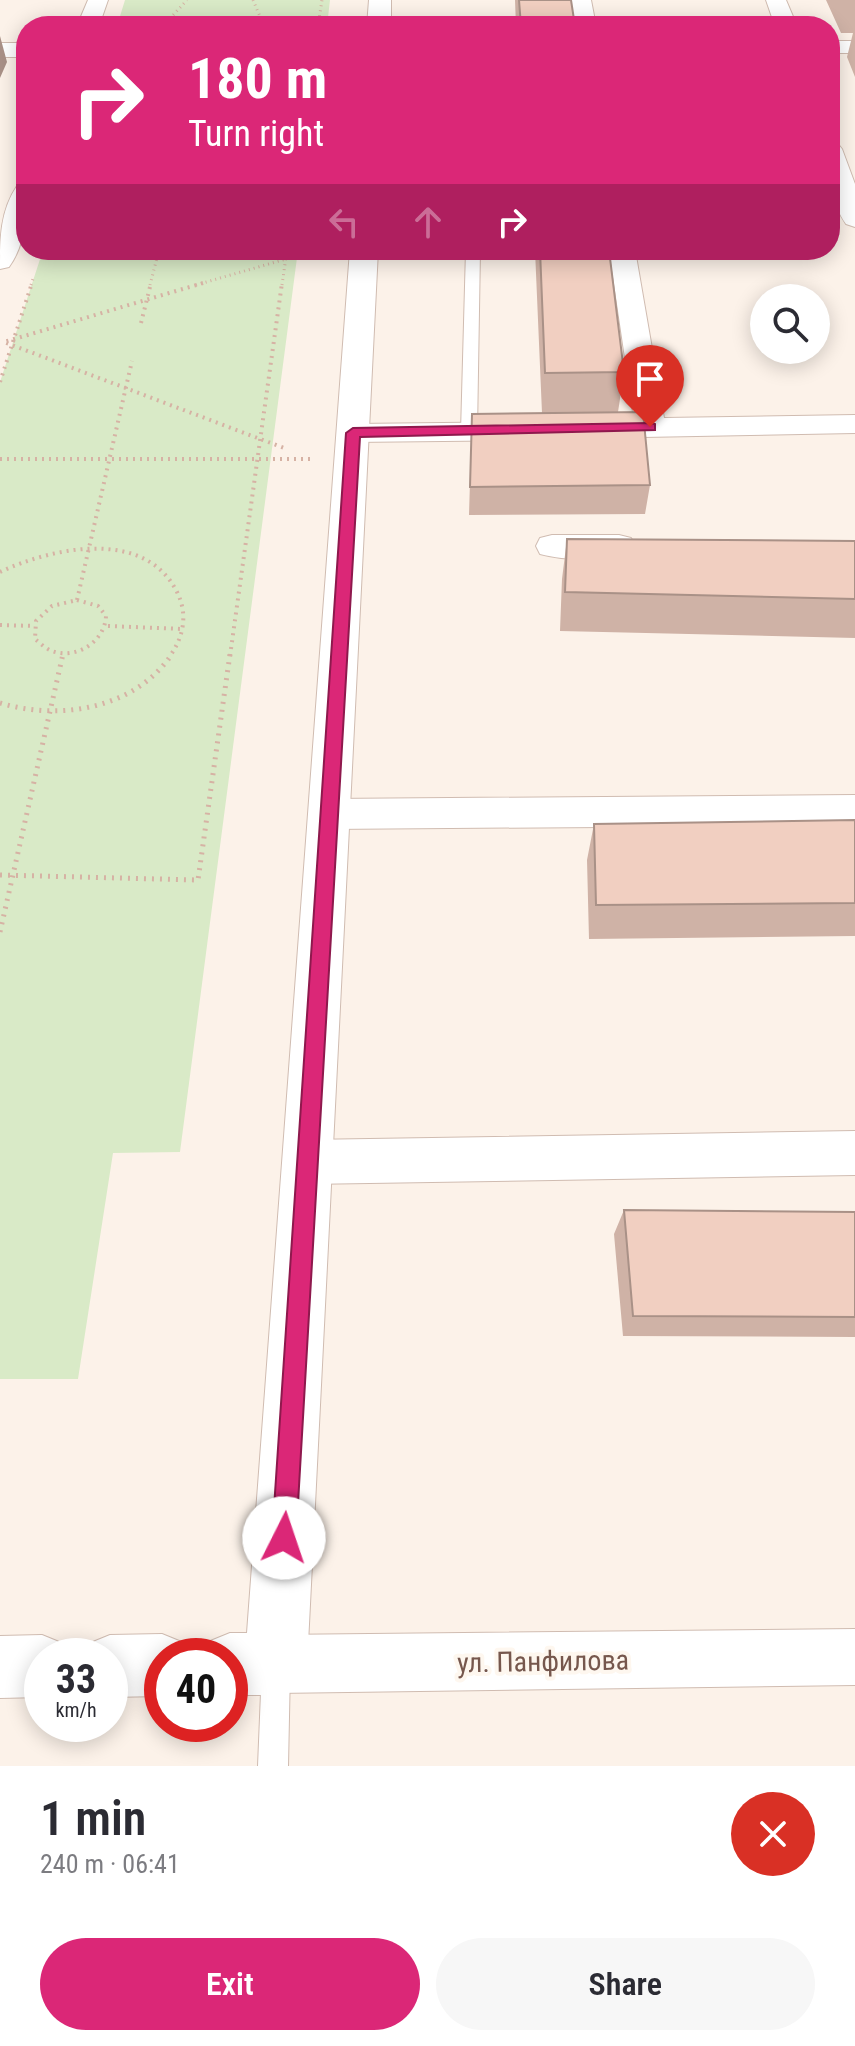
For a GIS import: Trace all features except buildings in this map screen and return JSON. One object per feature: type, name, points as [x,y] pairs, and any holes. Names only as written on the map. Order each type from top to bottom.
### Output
[{"type":"street","points":[[840,177],[855,219]]},
{"type":"street","points":[[0,261],[16,218]]},
{"type":"street","points":[[253,1664],[307,1162],[363,260]]},
{"type":"street","points":[[624,260],[650,427]]},
{"type":"street","points":[[352,446],[469,432],[855,424]]},
{"type":"street","points":[[552,546],[648,546]]},
{"type":"street","points":[[329,814],[855,810]]},
{"type":"street","points":[[307,1162],[855,1153]]},
{"type":"street","name":"ул. Панфилова","points":[[253,1664],[855,1657]]},
{"type":"street","points":[[0,1667],[24,1666]]},
{"type":"lane","points":[[469,432],[473,260]]},
{"type":"lane","points":[[253,1664],[273,1766]]},
{"type":"path","points":[[172,16],[187,0]]},
{"type":"path","points":[[141,323],[156,260]]},
{"type":"path","points":[[13,342],[147,298],[282,260]]},
{"type":"path","points":[[0,875],[198,880],[286,260]]},
{"type":"path","points":[[0,382],[38,265]]},
{"type":"path","points":[[13,342],[125,389],[284,448]]},
{"type":"path","points":[[77,600],[132,361]]},
{"type":"path","points":[[0,459],[256,459],[352,446]]},
{"type":"path","points":[[0,572],[18,562],[52,551],[88,547],[121,551],[150,563],[171,580],[183,603],[183,629],[171,657],[145,682],[109,701],[68,712],[27,711],[0,703]]},
{"type":"path","points":[[77,600],[98,605],[104,611],[108,626],[104,635],[87,648],[63,653],[41,646],[35,639],[35,626],[43,613],[52,606],[77,600]]},
{"type":"path","points":[[0,625],[35,626]]},
{"type":"path","points":[[108,626],[183,629]]},
{"type":"path","points":[[0,932],[63,653]]},
{"type":"green space","points":[[125,0],[330,0],[328,16],[120,16]]},
{"type":"green space","points":[[40,260],[297,260],[180,1152],[113,1153],[78,1379],[0,1379],[0,382]]},
{"type":"route","points":[[284,1538],[353,433],[650,427]]}]
